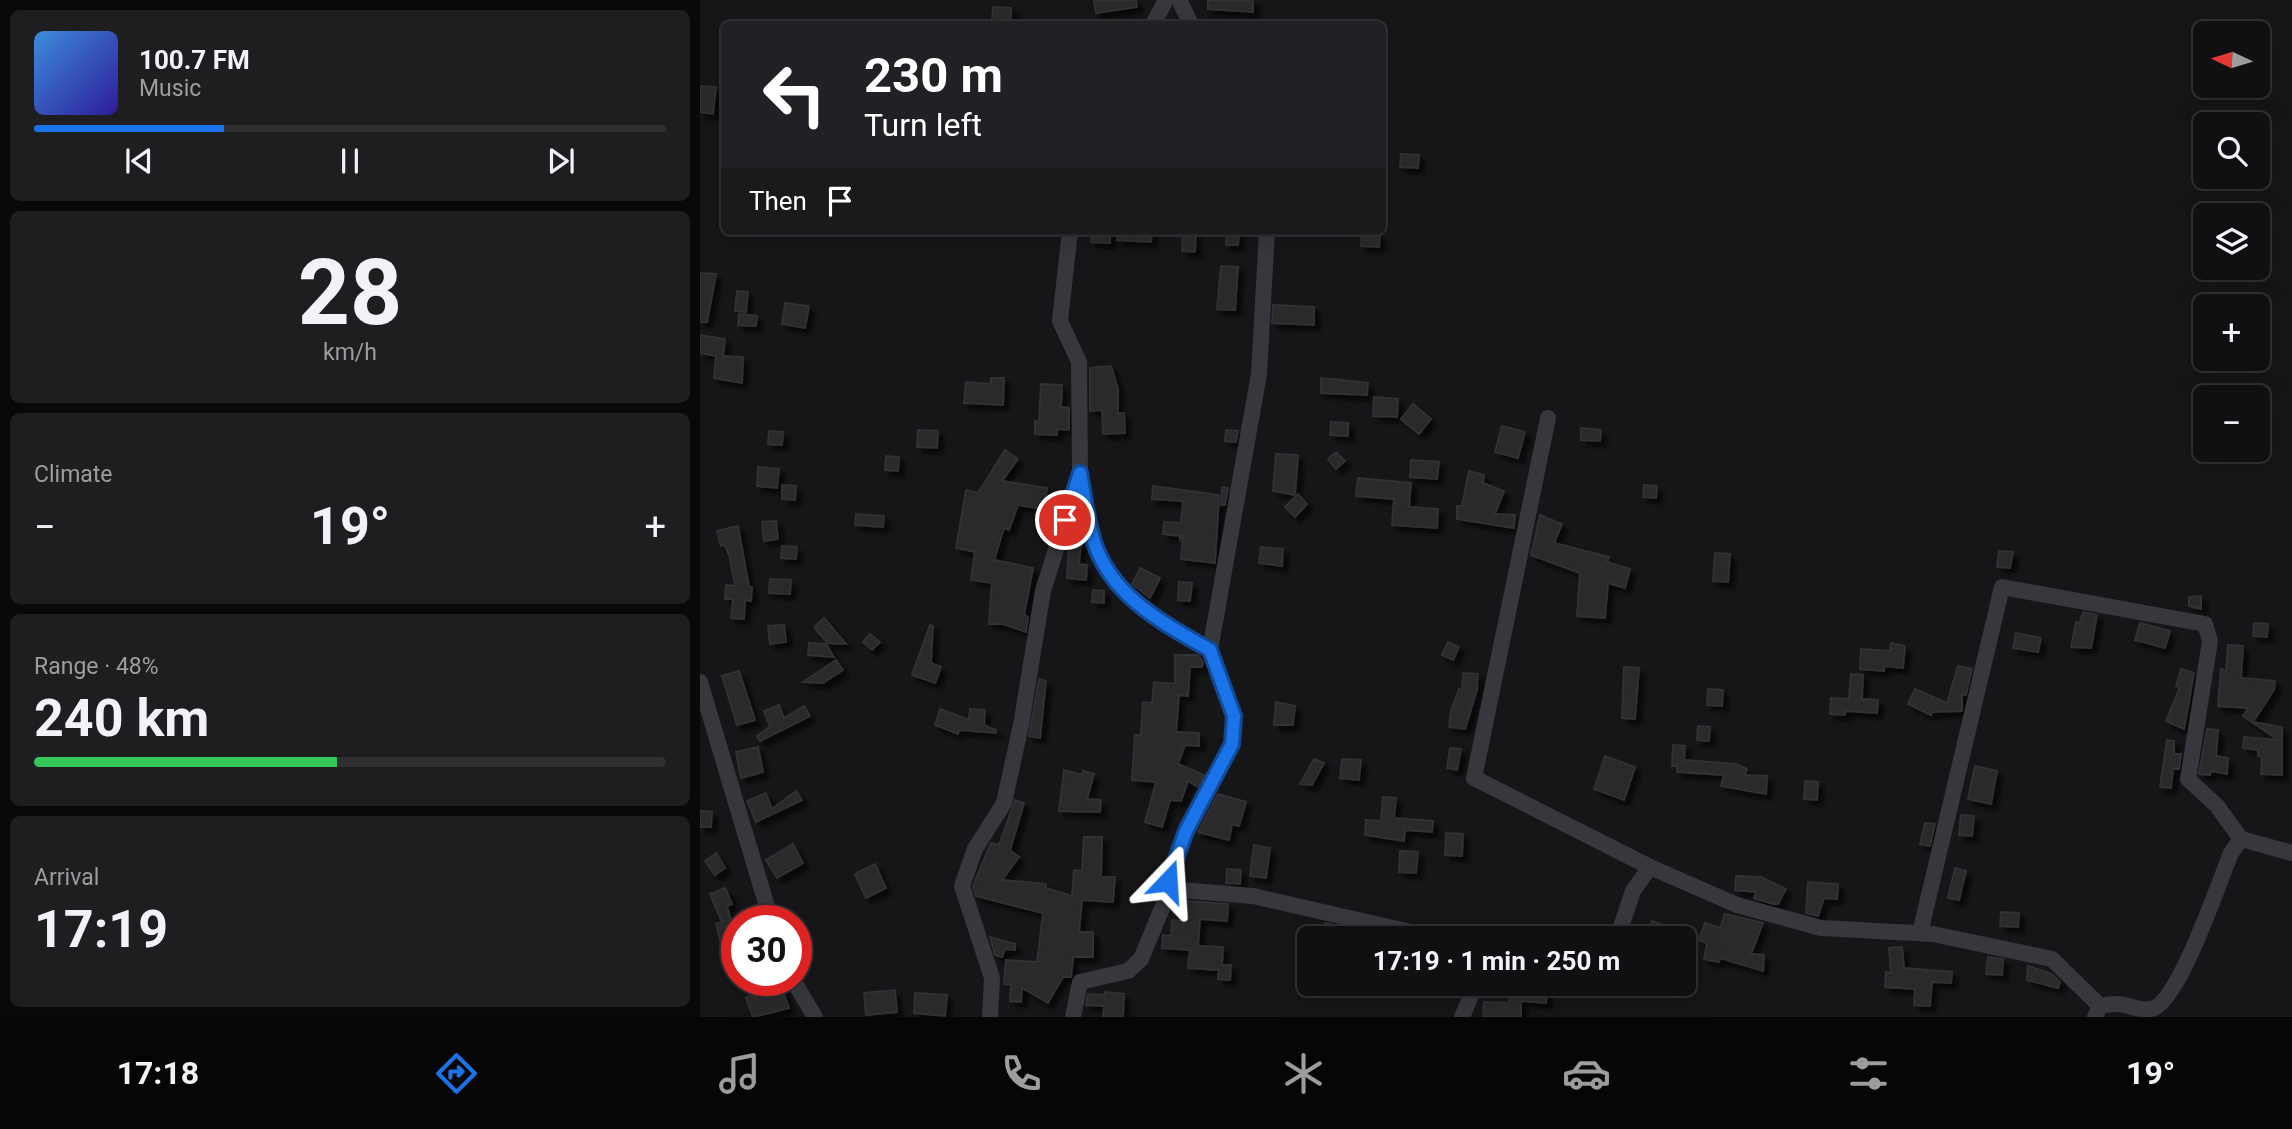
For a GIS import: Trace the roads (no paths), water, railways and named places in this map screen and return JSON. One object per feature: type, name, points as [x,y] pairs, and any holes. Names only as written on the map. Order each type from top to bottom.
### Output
[{"type":"street","points":[[1155,21],[1166,0]]},
{"type":"street","points":[[1179,0],[1190,21]]},
{"type":"street","points":[[1070,235],[1060,321],[1079,362],[1080,473],[1094,543],[1119,589],[1156,620],[1210,650]]},
{"type":"street","points":[[1073,1017],[1080,982],[1128,971],[1141,959],[1170,889],[1168,881],[1186,831],[1232,744],[1234,716],[1210,650],[1259,373],[1267,235]]},
{"type":"street","points":[[1548,418],[1474,778],[1650,867],[1737,905],[1821,928],[1920,933],[2052,959],[2098,1012],[2119,1003],[2138,1010],[2154,1008],[2167,998],[2185,966],[2231,853],[2241,839]]},
{"type":"street","points":[[990,1017],[992,978],[962,886],[975,849],[1004,803],[1021,725],[1043,591],[1080,473]]},
{"type":"street","points":[[1920,933],[2002,587],[2205,624],[2210,641],[2188,779],[2217,806],[2241,839],[2292,853]]},
{"type":"street","points":[[700,682],[767,905]]},
{"type":"street","points":[[1620,926],[1633,891],[1650,867]]},
{"type":"street","points":[[1170,889],[1253,896],[1384,926]]},
{"type":"street","points":[[803,996],[815,1017]]},
{"type":"street","points":[[1462,1017],[1471,996]]}]
